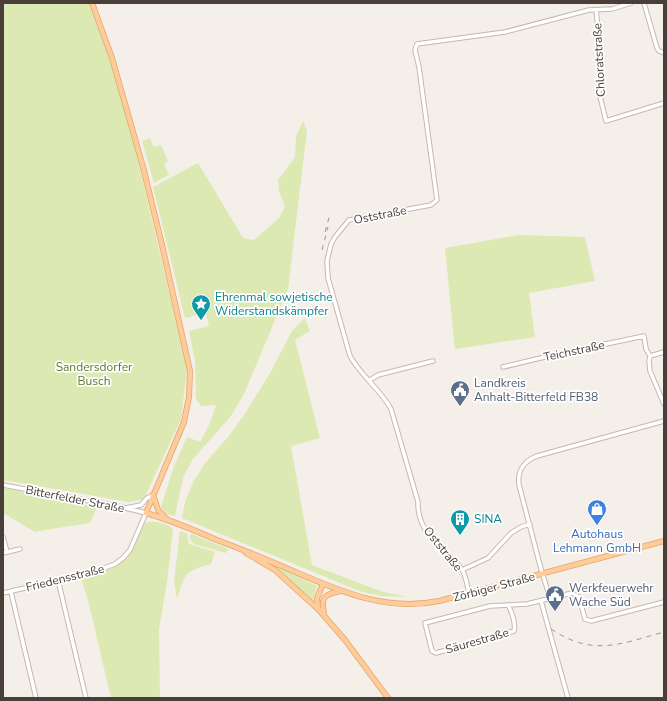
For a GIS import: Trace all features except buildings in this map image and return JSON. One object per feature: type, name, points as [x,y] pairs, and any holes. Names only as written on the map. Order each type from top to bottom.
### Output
[{"type":"main road","points":[[92,3],[114,64],[145,173],[189,367],[190,392],[186,415],[146,513],[243,550],[249,556],[275,570],[324,615],[345,640],[388,698]]},
{"type":"main road","points":[[153,495],[158,510],[170,521]]},
{"type":"main road","name":"Zörbiger Straße","points":[[243,550],[341,591],[371,600],[405,605],[432,603],[664,541]]},
{"type":"main road","points":[[319,610],[316,600],[323,584]]},
{"type":"main road","points":[[324,615],[323,603],[325,597],[329,594],[341,591]]},
{"type":"street","points":[[596,10],[612,9],[631,3]]},
{"type":"street","points":[[644,3],[658,50],[664,53]]},
{"type":"street","name":"Chloratstraße","points":[[596,10],[601,55],[599,92],[606,121],[664,103]]},
{"type":"street","name":"Oststraße","points":[[469,593],[462,570],[438,546],[422,522],[418,510],[418,502],[394,417],[388,402],[356,366],[348,351],[328,278],[327,261],[333,240],[348,220],[431,205],[436,202],[437,197],[419,67],[415,50],[416,45],[420,42],[505,32],[596,10]]},
{"type":"street","name":"Teichstraße","points":[[503,368],[553,355],[644,336],[646,349],[650,356]]},
{"type":"street","points":[[664,352],[650,356],[648,361],[650,371],[664,404]]},
{"type":"street","points":[[370,380],[378,375],[433,361]]},
{"type":"street","points":[[550,598],[542,574],[518,482],[520,470],[527,461],[537,456],[664,421]]},
{"type":"street","name":"Bitterfelder Straße","points":[[3,486],[146,513]]},
{"type":"street","points":[[125,508],[141,504],[153,495]]},
{"type":"street","name":"Friedensstraße","points":[[3,593],[104,569],[120,561],[130,550],[146,513]]},
{"type":"street","points":[[462,570],[491,556],[511,533],[522,526],[530,524]]},
{"type":"street","points":[[3,536],[5,552],[20,549]]},
{"type":"street","points":[[58,580],[86,698]]},
{"type":"street","points":[[11,592],[36,698]]},
{"type":"street","name":"Säurestraße","points":[[508,605],[515,627],[514,631],[436,653],[432,651],[425,622],[471,610],[490,606],[508,605],[527,604],[570,593],[576,595],[579,599],[584,617],[586,620],[591,621],[664,602]]},
{"type":"street","points":[[541,601],[568,698]]},
{"type":"green space","name":"Sandersdorfer Busch","points":[[3,3],[89,3],[102,34],[131,131],[187,368],[181,419],[144,499],[129,502],[3,480]]},
{"type":"green space","points":[[303,121],[307,131],[288,289],[244,394],[231,416],[193,459],[183,478],[175,516],[171,515],[165,512],[161,507],[174,466],[187,437],[200,442],[210,423],[216,405],[201,406],[196,399],[195,360],[189,331],[209,326],[206,313],[185,318],[153,187],[198,163],[243,238],[254,240],[279,218],[285,207],[279,191],[278,180],[295,157],[296,136]]},
{"type":"green space","points":[[150,138],[154,147],[161,145],[168,161],[164,164],[169,175],[154,183],[142,141]]},
{"type":"green space","points":[[519,235],[585,237],[595,281],[529,293],[535,337],[455,349],[445,248]]},
{"type":"green space","points":[[305,318],[310,331],[295,340],[320,438],[291,446],[312,565],[383,592],[408,597],[382,596],[362,592],[182,518],[185,502],[194,480],[206,462],[228,437],[246,412],[270,373],[292,331]]},
{"type":"green space","points":[[3,488],[97,507],[90,523],[35,532],[3,513]]},
{"type":"green space","points":[[148,522],[162,523],[173,529],[167,582],[159,629],[160,698],[111,698],[88,600],[81,578],[106,571],[114,567],[126,557],[142,526]]},
{"type":"green space","points":[[180,531],[187,533],[189,544],[215,552],[211,564],[191,571],[187,574],[182,583],[177,599],[174,582]]},
{"type":"green space","points":[[192,534],[228,549],[226,553],[194,544],[190,539],[190,535]]},
{"type":"green space","points":[[270,563],[317,586],[312,603],[269,565]]},
{"type":"railway","points":[[325,232],[330,214]]},
{"type":"railway","points":[[322,250],[328,227]]},
{"type":"railway","points":[[551,629],[566,638],[580,643],[607,646],[634,641],[664,632]]},
{"type":"place","name":"Ehrenmal sowjetische Widerstandskämpfer","points":[[201,321]]},
{"type":"place","name":"Landkreis Anhalt-Bitterfeld FB38","points":[[460,407]]},
{"type":"place","name":"Autohaus Lehmann GmbH","points":[[597,526]]},
{"type":"place","name":"SINA","points":[[460,536]]},
{"type":"place","name":"Werkfeuerwehr Wache Süd","points":[[555,612]]}]
